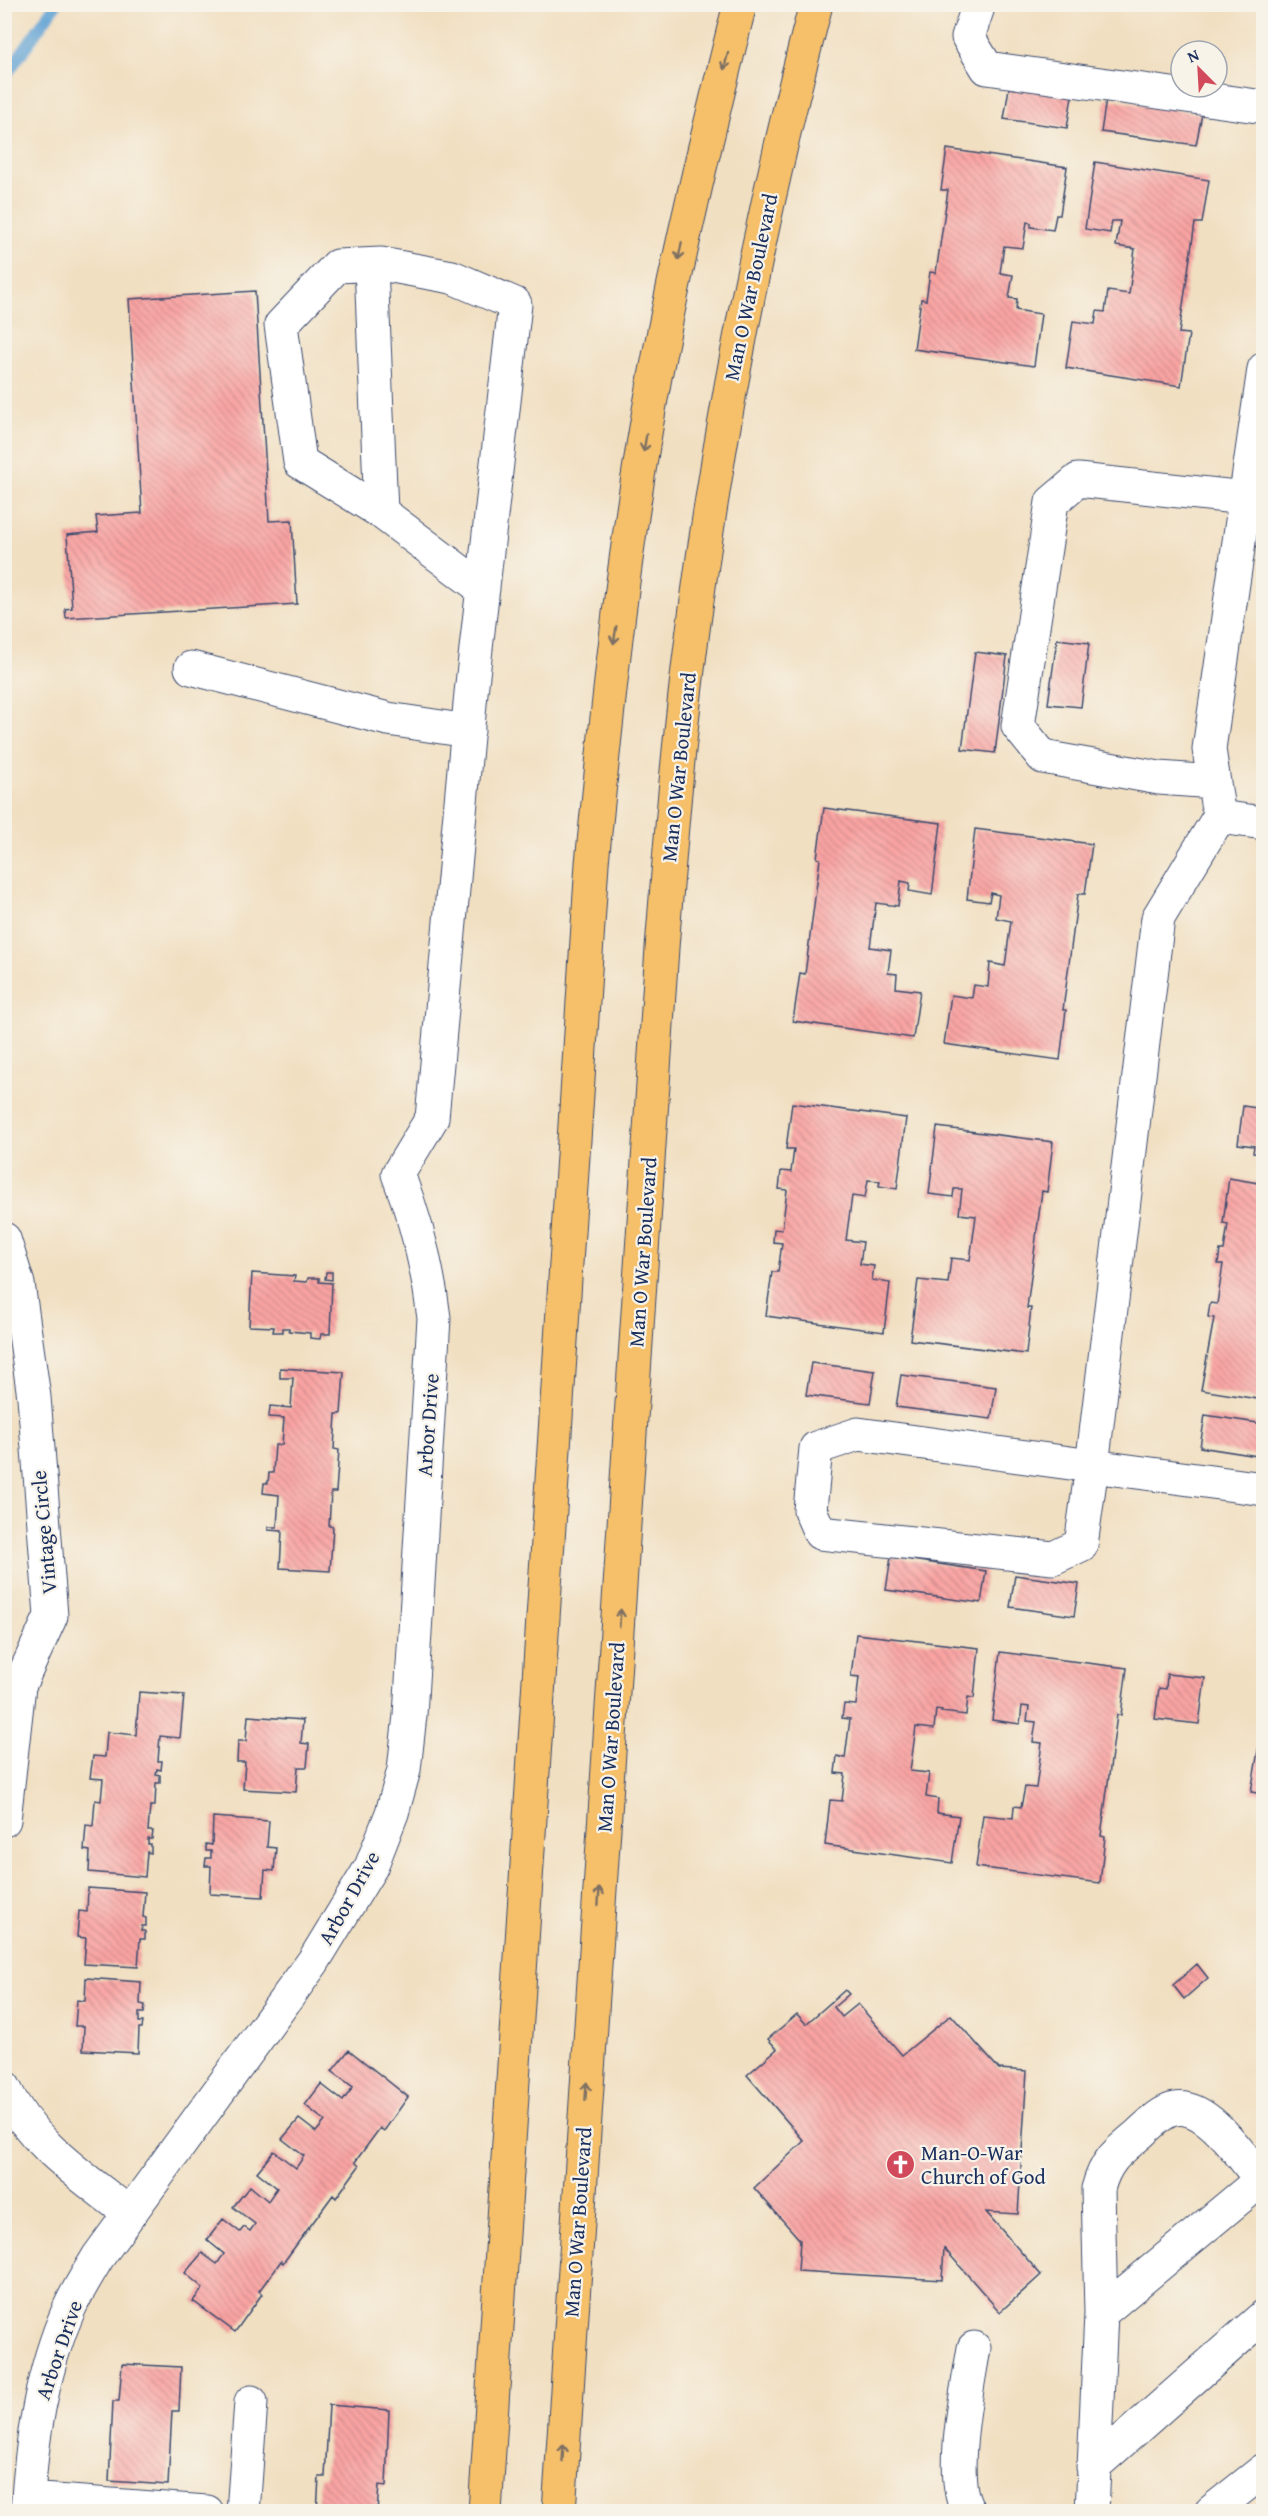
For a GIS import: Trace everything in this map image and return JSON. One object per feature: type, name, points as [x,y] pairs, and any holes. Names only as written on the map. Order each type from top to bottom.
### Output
[{"type":"main road","points":[[485,2511],[592,875],[613,649],[661,346],[683,236],[740,4]]},
{"type":"main road","name":"Man O War Boulevard","points":[[560,2511],[662,948],[677,764],[696,607],[729,395],[758,250],[816,4]]},
{"type":"street","points":[[979,4],[968,37],[987,68],[1263,107]]},
{"type":"street","points":[[191,668],[388,719],[468,731],[515,304],[452,277],[381,264],[337,266],[281,325],[300,462],[381,512],[483,589]]},
{"type":"street","points":[[371,265],[381,512]]},
{"type":"street","points":[[1263,369],[1209,749],[1219,817],[1158,918],[1092,1466],[1081,1545],[1053,1558],[820,1533],[810,1510],[816,1448],[858,1434],[1092,1466],[1263,1489]]},
{"type":"street","points":[[1214,782],[1158,778],[1043,756],[1018,726],[1052,502],[1078,480],[1245,498]]},
{"type":"street","name":"Arbor Drive","points":[[27,2505],[30,2458],[46,2377],[69,2310],[98,2257],[313,1962],[371,1867],[392,1813],[404,1770],[434,1318],[429,1274],[416,1220],[398,1174],[432,1118],[468,731]]},
{"type":"street","points":[[1219,817],[1263,823]]},
{"type":"street","name":"Vintage Circle","points":[[4,1239],[18,1284],[34,1397],[51,1616],[20,1686],[4,1820]]},
{"type":"street","points":[[4,2087],[26,2125],[48,2148],[129,2213]]},
{"type":"street","points":[[1092,2511],[1101,2313],[1098,2189],[1102,2170],[1119,2151],[1160,2116],[1174,2109],[1191,2109],[1218,2129],[1262,2181],[1101,2313]]},
{"type":"street","points":[[1093,2466],[1263,2316]]},
{"type":"street","points":[[969,2511],[963,2503],[959,2449],[974,2348]]},
{"type":"street","points":[[243,2511],[251,2402]]},
{"type":"street","points":[[1211,2511],[1263,2470]]},
{"type":"street","points":[[27,2505],[207,2511]]},
{"type":"building","points":[[1009,88],[1072,96],[1067,128],[1004,119]]},
{"type":"building","points":[[1106,99],[1202,114],[1196,145],[1101,132]]},
{"type":"building","points":[[947,149],[1067,167],[1060,215],[1056,215],[1053,230],[1031,227],[1031,223],[1027,222],[1023,248],[1004,246],[1000,273],[1013,275],[1009,298],[1017,299],[1016,310],[1041,314],[1034,366],[914,349],[921,299],[926,300],[930,272],[936,273],[948,190],[941,190]]},
{"type":"building","points":[[1095,162],[1209,180],[1202,223],[1195,223],[1179,333],[1189,334],[1181,386],[1066,368],[1073,321],[1095,324],[1097,311],[1105,312],[1108,291],[1129,294],[1135,249],[1116,246],[1120,221],[1112,221],[1110,233],[1085,229]]},
{"type":"building","points":[[255,291],[269,521],[292,520],[297,604],[66,618],[65,609],[72,608],[67,535],[98,532],[96,516],[142,513],[129,299]]},
{"type":"building","points":[[1057,639],[1089,643],[1081,707],[1048,704]]},
{"type":"building","points":[[975,652],[1007,656],[995,753],[962,749]]},
{"type":"building","points":[[824,808],[941,823],[932,895],[909,891],[910,883],[901,881],[898,906],[876,903],[870,947],[891,950],[888,973],[897,974],[896,988],[920,991],[913,1038],[793,1021],[800,973],[805,974],[820,859],[817,858]]},
{"type":"building","points":[[975,829],[1092,844],[1085,894],[1078,894],[1063,1010],[1066,1010],[1060,1060],[944,1044],[951,995],[972,998],[974,985],[988,987],[990,963],[1005,966],[1011,921],[996,918],[999,895],[991,893],[989,902],[967,899]]},
{"type":"building","points":[[792,1103],[906,1118],[897,1189],[879,1186],[880,1181],[868,1180],[865,1198],[852,1196],[846,1240],[863,1242],[860,1264],[874,1266],[872,1280],[890,1283],[884,1332],[766,1316],[772,1272],[778,1272],[782,1243],[773,1242],[774,1229],[782,1230],[787,1190],[779,1189],[781,1171],[791,1172],[794,1149],[786,1149]]},
{"type":"building","points":[[1243,1106],[1264,1109],[1264,1154],[1253,1153],[1254,1146],[1238,1144]]},
{"type":"building","points":[[937,1127],[1053,1142],[1047,1192],[1042,1191],[1027,1308],[1031,1308],[1026,1354],[910,1340],[918,1280],[948,1283],[951,1258],[970,1260],[976,1216],[959,1214],[962,1189],[954,1189],[953,1197],[929,1194]]},
{"type":"building","points":[[1229,1178],[1264,1184],[1264,1400],[1201,1390],[1214,1318],[1208,1317],[1210,1303],[1217,1304],[1223,1264],[1218,1264],[1220,1250],[1224,1250],[1228,1224],[1223,1223]]},
{"type":"building","points":[[326,1272],[332,1272],[332,1280],[325,1279]]},
{"type":"building","points":[[252,1273],[295,1276],[294,1281],[307,1282],[308,1278],[319,1278],[319,1282],[332,1283],[330,1334],[321,1334],[320,1339],[310,1338],[310,1333],[289,1331],[289,1328],[283,1328],[283,1332],[273,1332],[274,1327],[249,1326]]},
{"type":"building","points":[[811,1363],[875,1371],[870,1403],[806,1395]]},
{"type":"building","points":[[280,1368],[344,1372],[341,1414],[336,1414],[334,1449],[339,1450],[336,1492],[331,1492],[329,1526],[333,1527],[330,1571],[280,1568],[282,1531],[268,1530],[268,1527],[277,1527],[279,1495],[263,1493],[264,1483],[268,1483],[269,1473],[273,1473],[275,1445],[282,1445],[284,1418],[269,1417],[270,1406],[291,1408],[293,1378],[280,1378]]},
{"type":"building","points":[[901,1375],[996,1387],[991,1419],[896,1407]]},
{"type":"building","points":[[1205,1415],[1264,1424],[1264,1457],[1200,1447]]},
{"type":"building","points":[[891,1557],[986,1571],[981,1603],[886,1590]]},
{"type":"building","points":[[1015,1575],[1079,1584],[1074,1616],[1010,1607]]},
{"type":"building","points":[[856,1634],[979,1648],[974,1698],[968,1697],[966,1715],[941,1712],[942,1710],[936,1709],[934,1729],[916,1727],[910,1771],[929,1773],[926,1797],[938,1799],[937,1813],[959,1816],[952,1863],[825,1845],[830,1800],[842,1801],[845,1774],[835,1773],[837,1756],[845,1758],[850,1719],[842,1718],[844,1704],[856,1705],[859,1677],[851,1676]]},
{"type":"building","points":[[1000,1652],[1127,1668],[1121,1715],[1117,1715],[1101,1836],[1105,1837],[1100,1883],[976,1867],[983,1815],[1013,1818],[1014,1806],[1021,1807],[1025,1787],[1036,1788],[1042,1743],[1033,1742],[1036,1722],[1027,1721],[1029,1707],[1022,1706],[1020,1724],[992,1720]]},
{"type":"building","points":[[1167,1674],[1205,1678],[1199,1724],[1155,1719],[1159,1688],[1166,1689]]},
{"type":"building","points":[[139,1692],[184,1695],[180,1738],[160,1736],[158,1761],[162,1761],[161,1770],[157,1769],[156,1774],[160,1775],[160,1783],[156,1783],[155,1806],[150,1806],[148,1831],[153,1831],[152,1839],[148,1839],[148,1844],[151,1844],[151,1853],[147,1852],[145,1877],[89,1872],[90,1851],[84,1850],[86,1825],[93,1826],[95,1800],[101,1801],[103,1779],[90,1778],[93,1756],[105,1757],[107,1732],[136,1735]]},
{"type":"building","points":[[248,1716],[303,1720],[301,1743],[309,1744],[307,1767],[298,1767],[296,1792],[243,1789],[245,1762],[237,1762],[238,1741],[246,1741]]},
{"type":"building","points":[[1259,1745],[1264,1746],[1264,1794],[1251,1792]]},
{"type":"building","points":[[213,1817],[269,1821],[267,1847],[276,1848],[274,1871],[265,1870],[263,1897],[210,1894],[211,1866],[205,1866],[206,1858],[211,1858],[211,1851],[206,1851],[206,1844],[212,1845]]},
{"type":"building","points":[[88,1888],[145,1892],[143,1917],[146,1918],[146,1926],[142,1926],[141,1931],[145,1931],[145,1939],[140,1939],[138,1967],[84,1964],[86,1938],[77,1937],[79,1911],[87,1912]]},
{"type":"building","points":[[1197,1964],[1208,1978],[1184,1999],[1173,1985]]},
{"type":"building","points":[[86,1978],[141,1982],[140,2004],[145,2005],[144,2013],[139,2013],[139,2022],[143,2022],[142,2028],[139,2028],[138,2053],[83,2050],[84,2026],[75,2026],[77,2000],[85,2001]]},
{"type":"building","name":"Man-O-War Church of God","points":[[845,1990],[849,1994],[834,2007],[842,2017],[858,2004],[902,2055],[951,2015],[999,2069],[1027,2071],[1018,2214],[986,2212],[1041,2275],[1000,2312],[944,2248],[942,2280],[798,2271],[800,2240],[754,2188],[804,2141],[747,2075],[777,2049],[768,2039],[797,2014],[806,2024]]},
{"type":"building","points":[[349,2050],[408,2097],[384,2131],[380,2128],[355,2162],[359,2166],[336,2198],[333,2195],[283,2263],[281,2261],[259,2291],[262,2294],[235,2332],[193,2301],[203,2288],[185,2273],[202,2253],[217,2264],[224,2254],[207,2240],[223,2219],[240,2232],[244,2227],[250,2231],[255,2224],[233,2207],[250,2186],[268,2201],[277,2188],[257,2172],[274,2151],[296,2168],[304,2156],[282,2139],[299,2119],[316,2132],[325,2121],[305,2105],[321,2084],[343,2101],[353,2087],[332,2071]]},
{"type":"building","points":[[122,2364],[181,2367],[179,2411],[172,2411],[168,2485],[109,2481],[113,2401],[119,2401]]},
{"type":"building","points":[[329,2405],[389,2410],[386,2486],[379,2485],[377,2512],[317,2512],[319,2477],[325,2477]]},
{"type":"waterway","points":[[4,78],[56,4]]},
{"type":"place","name":"Man-O-War Church of God","points":[[900,2165]]}]
